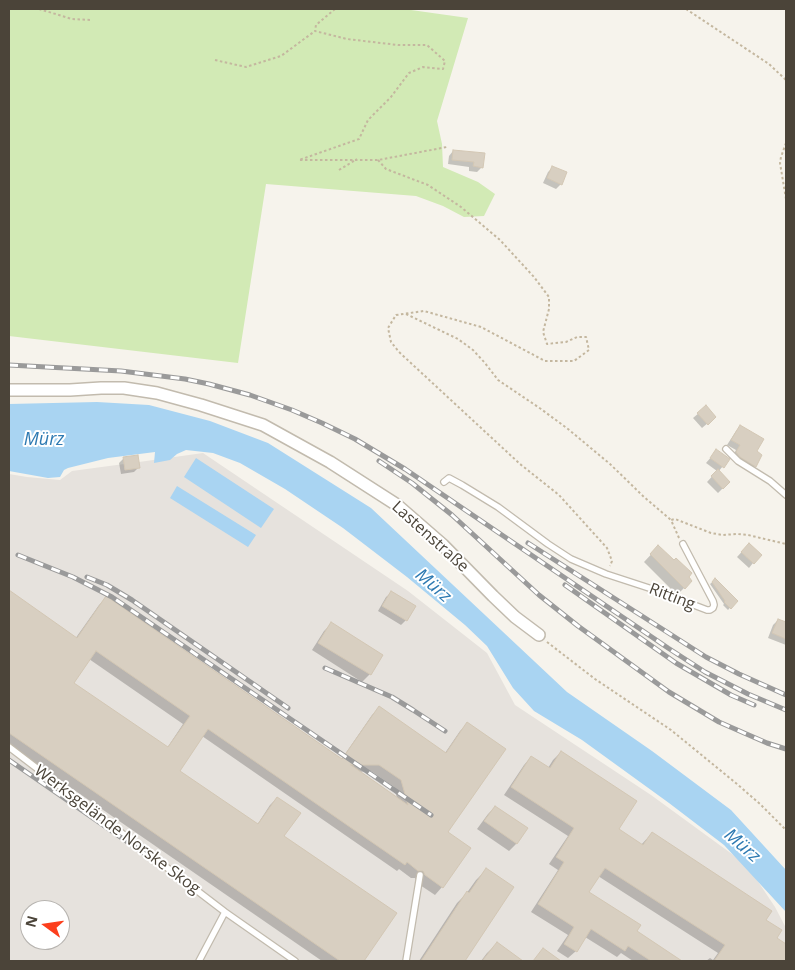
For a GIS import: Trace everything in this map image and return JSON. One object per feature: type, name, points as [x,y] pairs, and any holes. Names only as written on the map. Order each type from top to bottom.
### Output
[{"type":"street","name":"Lastenstraße","points":[[9,390],[124,388],[157,393],[263,425],[330,462],[419,519],[498,601],[539,636]]},
{"type":"lane","points":[[726,449],[738,461],[770,481],[786,495]]},
{"type":"lane","name":"Ritting","points":[[444,482],[449,478],[462,485],[498,507],[571,559],[606,574],[710,610],[713,608],[713,601],[683,544]]},
{"type":"lane","name":"Werksgelände Norske Skog","points":[[9,747],[225,912],[295,961]]},
{"type":"lane","points":[[406,961],[420,876]]},
{"type":"lane","points":[[199,961],[225,912]]},
{"type":"path","points":[[39,9],[72,19],[90,20]]},
{"type":"path","points":[[316,31],[316,25],[335,9]]},
{"type":"path","points":[[686,9],[768,64],[786,80]]},
{"type":"path","points":[[216,60],[246,67],[281,56],[316,31]]},
{"type":"path","points":[[316,31],[347,39],[398,45],[427,45],[445,61],[443,69],[423,67],[409,74],[391,97],[368,120],[359,139],[299,160],[378,160],[447,147]]},
{"type":"path","points":[[786,144],[780,163],[786,199]]},
{"type":"path","points":[[339,170],[357,159]]},
{"type":"path","points":[[378,160],[386,170],[428,184],[461,207],[500,240],[534,277],[549,297],[549,308],[543,332],[547,344],[566,342],[577,337],[586,337],[590,350],[574,361],[545,361],[480,327],[424,311],[396,315],[388,328],[391,342],[398,352],[520,464],[559,495],[607,548],[612,561],[606,574]]},
{"type":"path","points":[[406,314],[458,339],[473,350],[498,380],[568,429],[610,464],[671,520],[683,544]]},
{"type":"path","points":[[671,520],[680,520],[711,533],[723,535],[737,534],[786,544]]},
{"type":"path","points":[[539,636],[595,679],[671,730],[760,804],[786,830]]},
{"type":"shaded area","points":[[203,453],[408,591],[487,653],[515,705],[651,795],[747,865],[775,907],[786,928],[786,961],[9,961],[9,474],[60,480],[72,471],[124,464],[125,470],[139,468],[139,462]]},
{"type":"green space","points":[[9,9],[404,9],[468,18],[437,121],[442,144],[443,167],[478,182],[495,194],[484,216],[464,217],[443,206],[416,196],[266,184],[238,363],[9,336]]},
{"type":"water","name":"Mürz","points":[[97,402],[149,405],[210,421],[268,443],[371,508],[567,692],[652,751],[731,810],[786,870],[786,912],[724,845],[582,740],[534,711],[513,688],[487,646],[465,625],[407,577],[343,528],[285,489],[240,463],[213,453],[186,450],[170,460],[154,463],[155,452],[108,458],[68,468],[64,470],[60,477],[48,478],[9,471],[9,404]]},
{"type":"water","points":[[196,458],[274,509],[261,528],[184,477]]},
{"type":"water","points":[[177,486],[256,535],[248,547],[170,498]]},
{"type":"building","points":[[453,150],[485,153],[483,168],[473,166],[474,162],[452,160]]},
{"type":"building","points":[[552,166],[567,172],[562,185],[547,178]]},
{"type":"building","points":[[706,405],[716,417],[708,425],[697,413]]},
{"type":"building","points":[[740,425],[764,439],[757,451],[762,455],[756,467],[740,457],[736,452],[740,445],[731,440]]},
{"type":"building","points":[[716,449],[730,459],[724,468],[710,458]]},
{"type":"building","points":[[138,455],[140,468],[125,470],[123,457]]},
{"type":"building","points":[[718,469],[730,482],[723,489],[711,476]]},
{"type":"building","points":[[749,543],[762,555],[754,564],[741,552]]},
{"type":"building","points":[[658,545],[692,573],[689,577],[692,581],[685,589],[650,554]]},
{"type":"building","points":[[715,578],[738,601],[731,609],[724,602],[712,582]]},
{"type":"building","points":[[9,590],[77,638],[106,596],[342,759],[379,706],[446,753],[467,722],[506,749],[448,832],[471,848],[443,888],[425,875],[423,871],[418,871],[407,862],[405,865],[208,729],[180,771],[258,824],[277,797],[301,813],[284,836],[397,913],[364,961],[340,961],[9,733]],"holes":[[[96,651],[190,716],[168,747],[74,683]],[[351,765],[379,765],[401,780],[408,805]]]},
{"type":"building","points":[[391,591],[416,606],[407,621],[382,606]]},
{"type":"building","points":[[778,619],[786,622],[786,639],[772,633]]},
{"type":"building","points":[[331,622],[383,655],[371,675],[318,643]]},
{"type":"building","points":[[561,751],[637,801],[619,829],[643,845],[652,832],[772,911],[766,920],[782,930],[777,938],[786,944],[786,961],[714,961],[725,945],[605,868],[589,892],[641,925],[637,931],[682,961],[651,961],[628,946],[625,951],[591,929],[577,952],[564,944],[574,927],[538,904],[564,862],[556,857],[574,828],[511,787],[531,756],[550,768]]},
{"type":"building","points":[[495,806],[528,828],[517,844],[484,821]]},
{"type":"building","points":[[486,868],[514,887],[465,961],[421,961],[467,891],[469,893]]},
{"type":"building","points":[[497,942],[523,961],[482,961]]},
{"type":"building","points":[[543,948],[561,961],[533,961]]},
{"type":"railway","points":[[9,365],[121,371],[185,379],[250,395],[322,423],[355,439],[405,469],[705,672],[748,694],[786,710]]},
{"type":"railway","points":[[379,461],[412,483],[452,515],[539,595],[578,626],[669,692],[719,722],[767,743],[786,749]]},
{"type":"railway","points":[[528,543],[706,657],[786,695]]},
{"type":"railway","points":[[18,555],[73,577],[112,597],[431,815]]},
{"type":"railway","points":[[87,577],[107,585],[132,600],[288,708]]},
{"type":"railway","points":[[565,585],[676,663],[731,695],[754,705]]},
{"type":"railway","points":[[325,668],[392,697],[445,731]]},
{"type":"railway","points":[[9,760],[155,861]]}]
